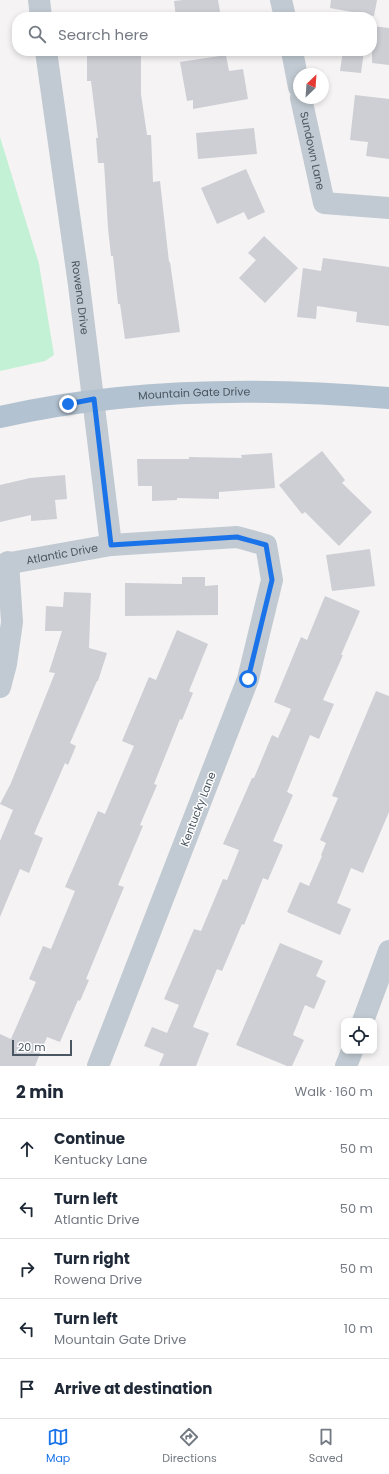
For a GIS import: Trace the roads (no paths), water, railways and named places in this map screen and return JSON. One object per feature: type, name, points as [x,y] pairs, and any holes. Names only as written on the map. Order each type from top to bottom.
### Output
[{"type":"main road","name":"Mountain Gate Drive","points":[[0,416],[94,399],[209,392],[351,395],[389,398]]},
{"type":"street","points":[[39,0],[40,12]]},
{"type":"street","points":[[281,0],[284,12]]},
{"type":"street","name":"Rowena Drive","points":[[47,56],[94,399],[111,545]]},
{"type":"street","points":[[293,56],[295,68]]},
{"type":"street","name":"Sundown Lane","points":[[302,104],[324,203],[389,208]]},
{"type":"street","name":"Atlantic Drive","points":[[4,563],[111,545],[237,537],[266,545]]},
{"type":"street","name":"Kentucky Lane","points":[[98,1066],[248,679],[272,580],[266,545]]},
{"type":"street","points":[[0,688],[6,664],[12,622],[4,563]]},
{"type":"street","points":[[364,1018],[389,951]]}]
